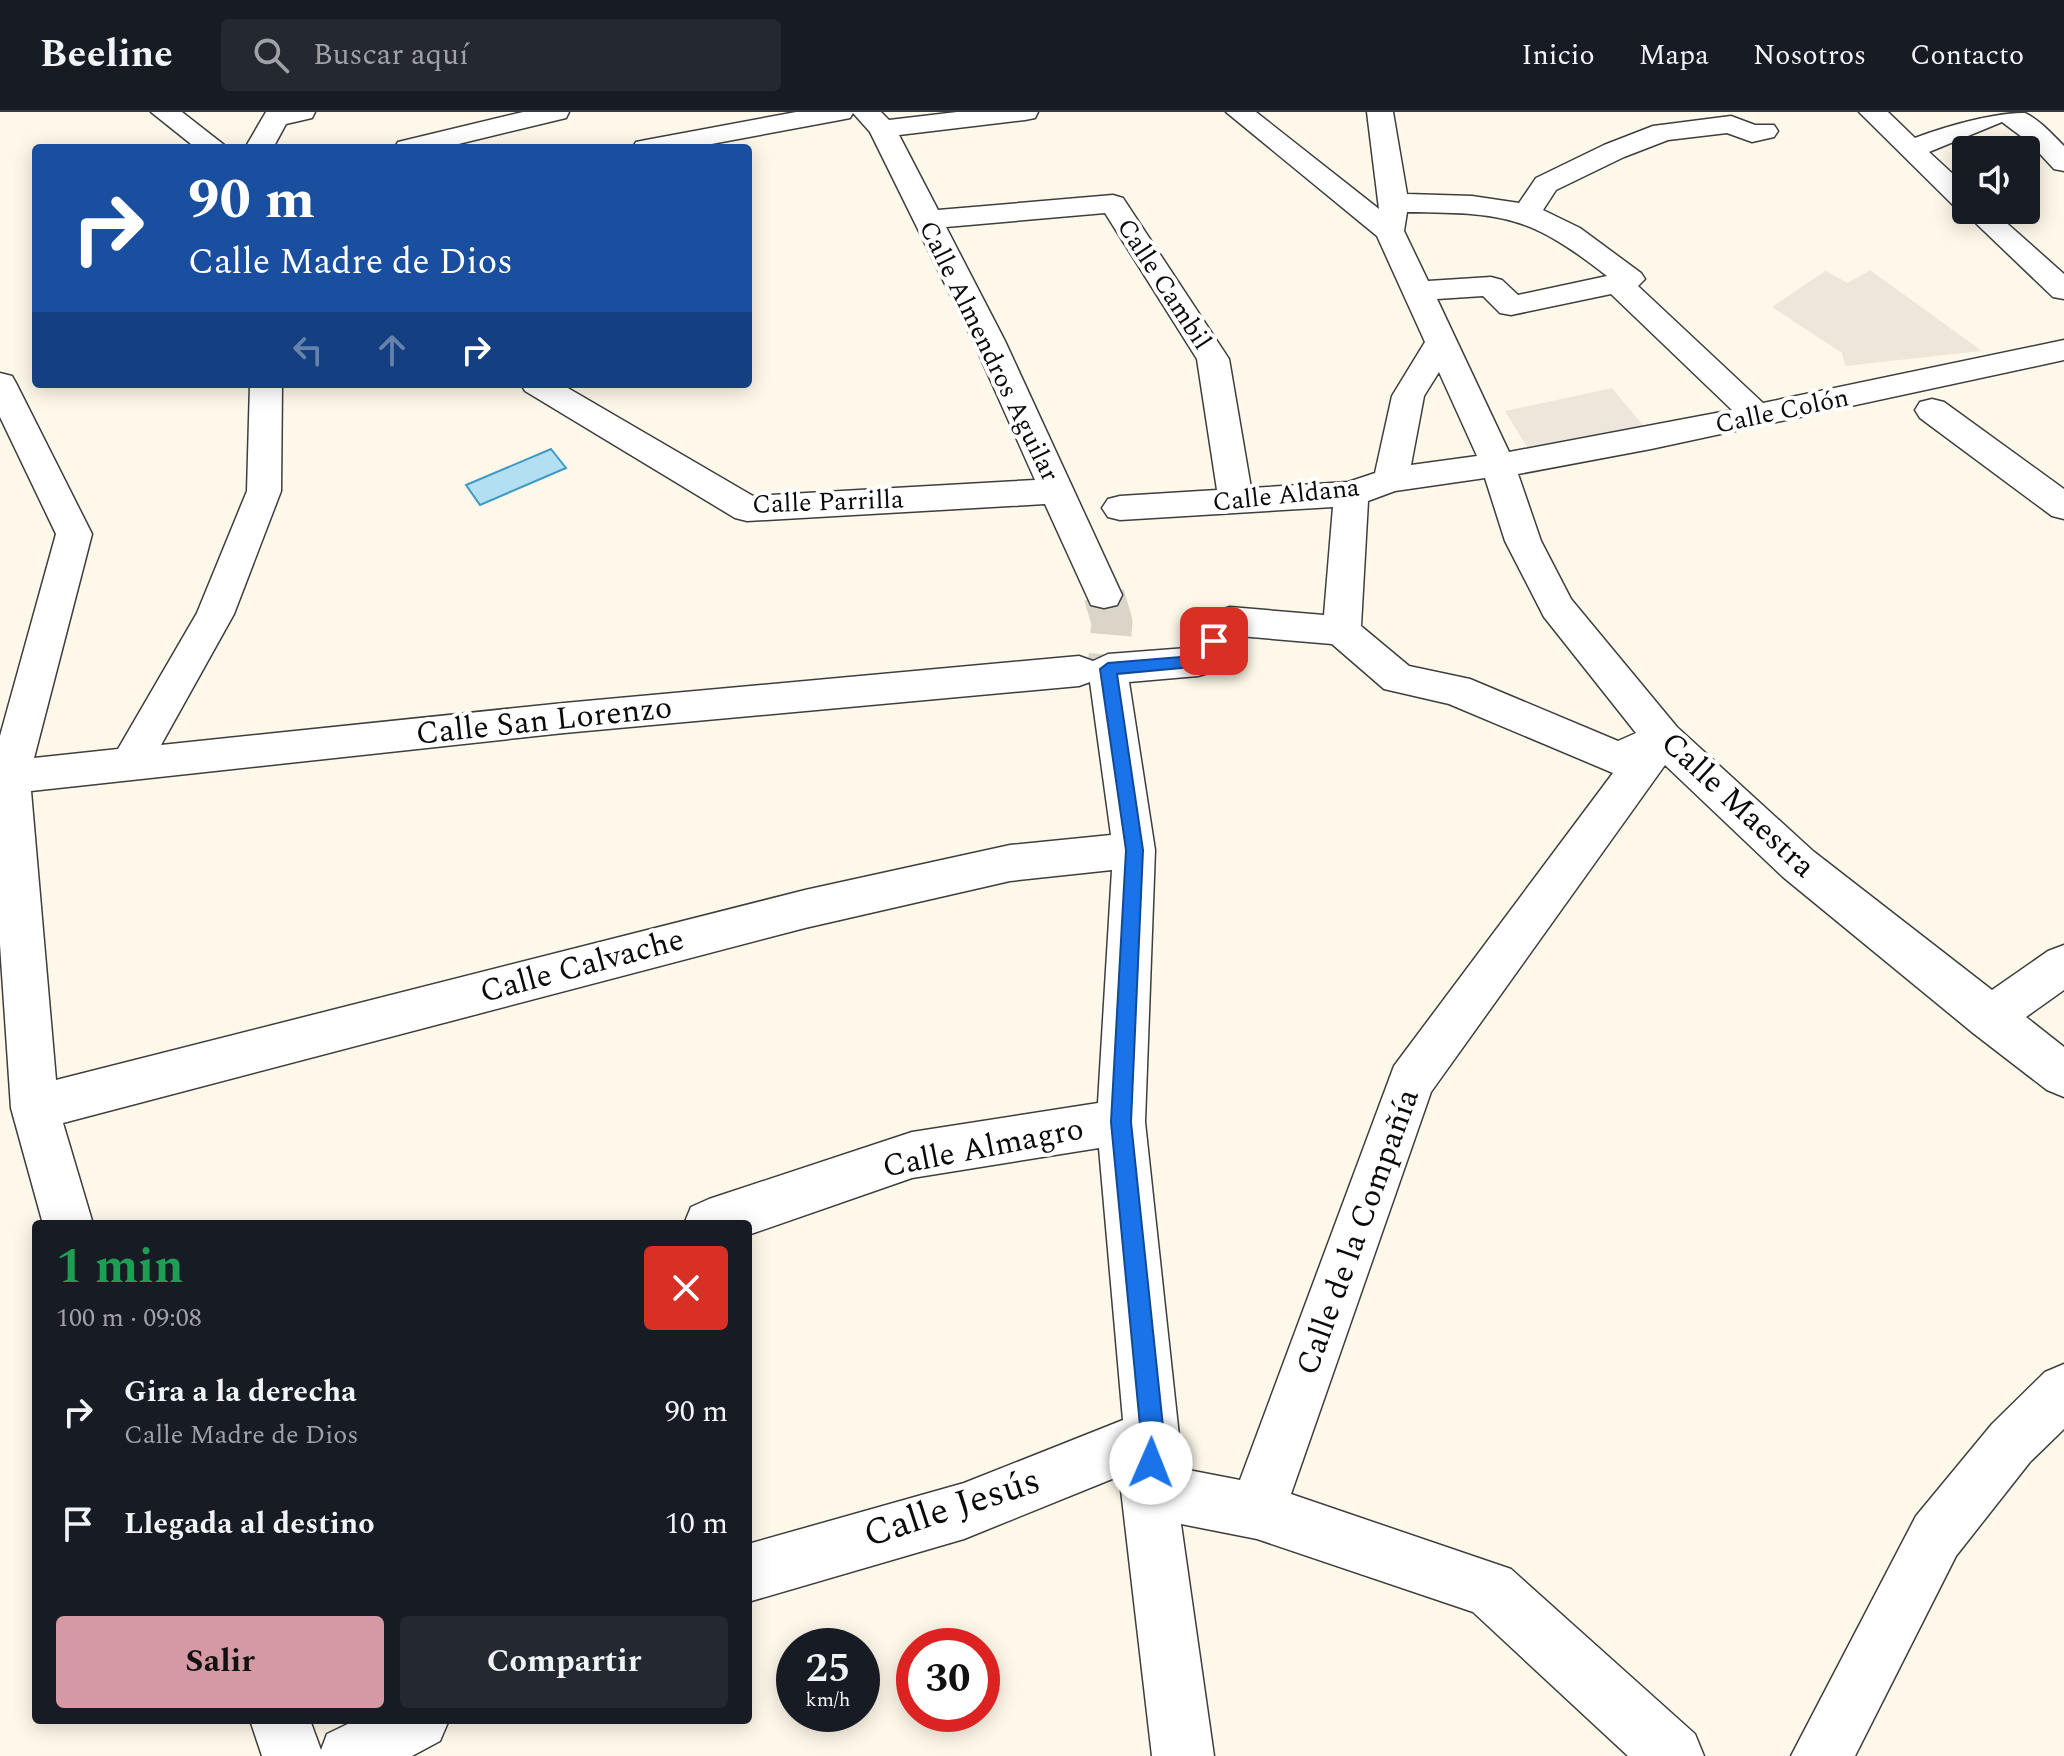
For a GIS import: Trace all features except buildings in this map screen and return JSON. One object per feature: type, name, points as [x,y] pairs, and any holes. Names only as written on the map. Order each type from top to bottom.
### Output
[{"type":"street","points":[[164,112],[208,144]]},
{"type":"street","points":[[261,144],[276,118],[302,112]]},
{"type":"street","points":[[424,144],[556,112]]},
{"type":"street","points":[[668,144],[840,112]]},
{"type":"street","points":[[874,121],[1025,112]]},
{"type":"street","points":[[1239,112],[1392,217],[1469,205],[1526,214],[1549,223],[1630,279],[1511,306],[1491,286],[1417,291]]},
{"type":"street","points":[[1380,112],[1392,217]]},
{"type":"street","points":[[1637,112],[1663,132]]},
{"type":"street","points":[[1872,112],[1952,189]]},
{"type":"street","points":[[1923,145],[2004,112],[2040,137],[2064,163]]},
{"type":"street","name":"Calle Almendros Aguilar","points":[[874,121],[989,341],[1104,595]]},
{"type":"street","points":[[1526,214],[1546,184],[1614,151],[1663,132],[1731,124],[1752,134],[1764,131]]},
{"type":"street","name":"Calle Cambil","points":[[926,220],[1113,204],[1213,359],[1236,501]]},
{"type":"street","name":"Calle Maestra","points":[[1392,217],[1417,291],[1498,464],[1523,541],[1557,607],[1663,738],[1798,864],[2064,1075]]},
{"type":"street","points":[[1991,224],[2064,290]]},
{"type":"street","points":[[1617,283],[1748,406]]},
{"type":"street","points":[[1391,480],[1408,396],[1440,344]]},
{"type":"street","name":"Calle Colón","points":[[1498,464],[1535,460],[1766,415],[2064,350]]},
{"type":"street","points":[[0,383],[74,534],[9,777],[35,1108],[67,1220]]},
{"type":"street","points":[[130,764],[215,614],[264,491],[266,388]]},
{"type":"street","name":"Calle Parrilla","points":[[544,388],[747,509],[1056,491]]},
{"type":"street","points":[[1932,410],[2064,507]]},
{"type":"street","name":"Calle Aldana","points":[[1120,508],[1351,494],[1391,480],[1498,464]]},
{"type":"street","points":[[1351,494],[1342,631],[1398,679],[1456,690],[1619,759],[1663,738]]},
{"type":"street","name":"Calle San Lorenzo","points":[[9,777],[564,718],[1198,662],[1230,621],[1342,631]]},
{"type":"street","points":[[1094,670],[1134,850],[1121,1122],[1151,1463],[1183,1756]]},
{"type":"street","name":"Calle de la Compañía","points":[[1257,1511],[1411,1081],[1663,738]]},
{"type":"street","name":"Calle Calvache","points":[[35,1108],[805,909],[1010,863],[1134,850]]},
{"type":"street","points":[[1989,1018],[2064,965]]},
{"type":"street","name":"Calle Almagro","points":[[721,1220],[912,1155],[1121,1122]]},
{"type":"street","points":[[1822,1756],[1936,1536],[2011,1443],[2064,1391]]},
{"type":"street","points":[[1151,1463],[1257,1511],[1491,1589],[1673,1756]]},
{"type":"street","name":"Calle Jesús","points":[[752,1572],[845,1543],[1151,1463]]},
{"type":"street","points":[[281,1724],[293,1756]]},
{"type":"street","points":[[349,1756],[411,1724]]},
{"type":"shaded area","points":[[1870,270],[1981,351],[1845,366],[1842,353],[1772,307],[1825,271],[1848,283]]},
{"type":"shaded area","points":[[1612,388],[1645,428],[1535,460],[1505,411]]},
{"type":"water","points":[[551,449],[566,468],[480,505],[466,485]]},
{"type":"tunnel","points":[[1104,595],[1112,622],[1108,669]]},
{"type":"route","points":[[1151,1463],[1152,1436],[1121,1122],[1134,850],[1108,669],[1198,662],[1214,641]]}]
